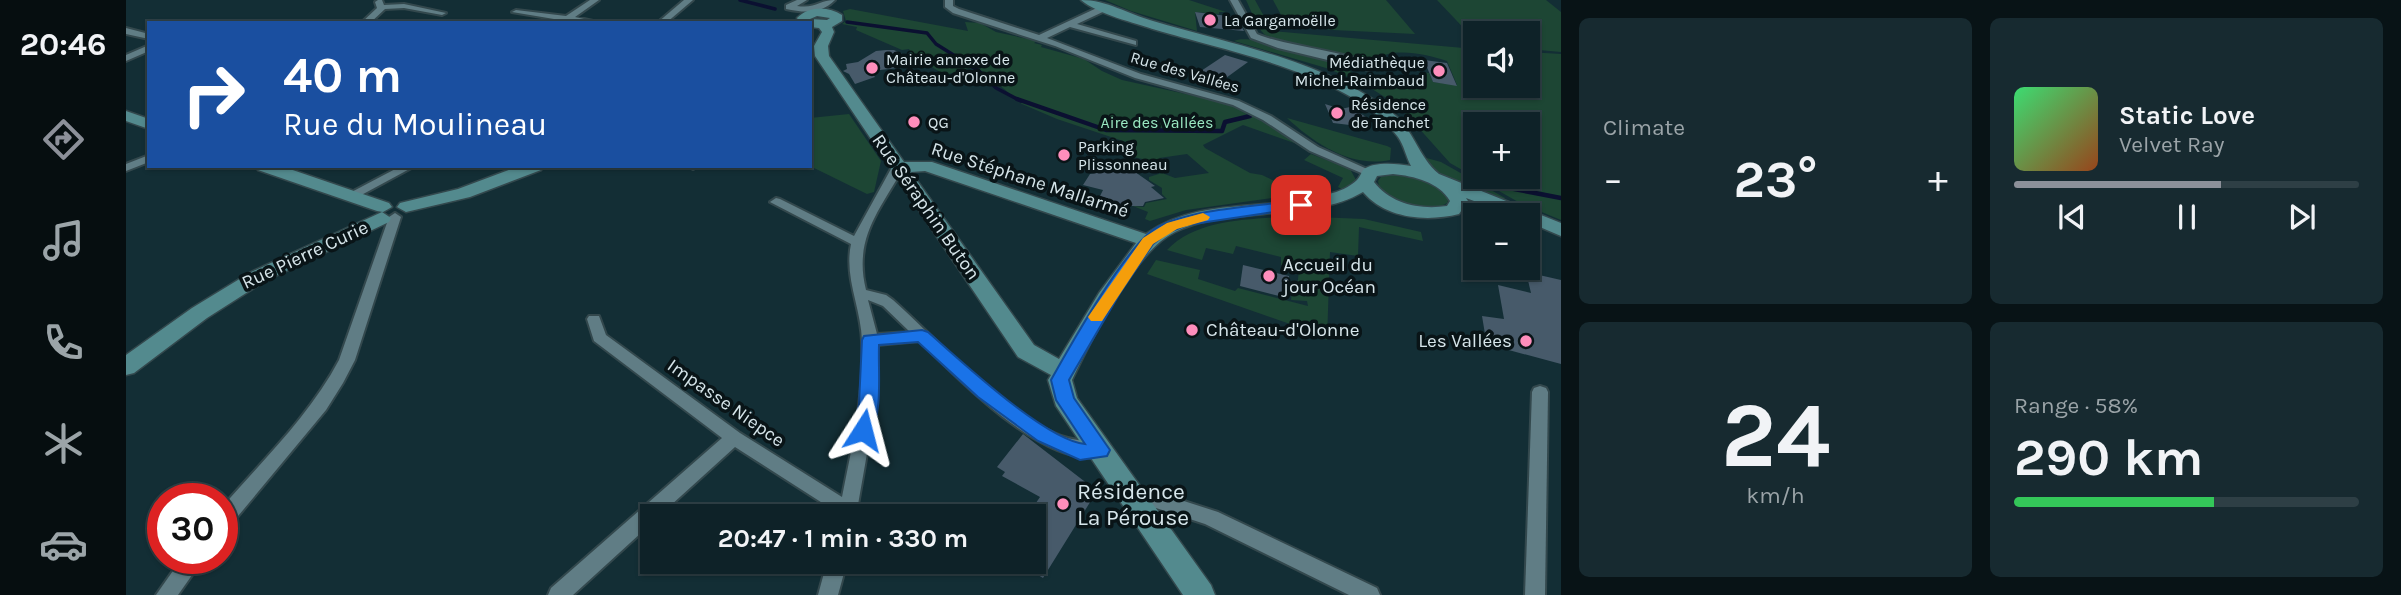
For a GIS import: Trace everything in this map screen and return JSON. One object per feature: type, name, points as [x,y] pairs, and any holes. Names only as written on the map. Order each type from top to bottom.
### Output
[{"type":"street","points":[[567,19],[595,0]]},
{"type":"street","points":[[663,21],[689,0]]},
{"type":"street","points":[[803,0],[789,7],[807,11],[817,9],[819,17]]},
{"type":"street","points":[[819,17],[836,0]]},
{"type":"street","name":"Rue des Vallées","points":[[949,0],[950,7],[956,11],[1039,38],[1138,76],[1244,106],[1314,149],[1368,177]]},
{"type":"street","points":[[1087,0],[1104,8],[1326,77],[1369,101],[1407,137],[1415,160],[1438,181],[1452,189],[1459,201],[1453,210]]},
{"type":"street","points":[[1234,0],[1248,31],[1254,36],[1279,46],[1339,56],[1369,67]]},
{"type":"street","points":[[366,21],[379,3],[442,13]]},
{"type":"street","points":[[1039,38],[1104,8]]},
{"type":"street","points":[[516,12],[582,21]]},
{"type":"street","name":"Rue Séraphin Buton","points":[[819,17],[828,32],[821,46],[822,56],[910,185],[1026,351],[1064,372]]},
{"type":"street","points":[[1069,23],[1133,43]]},
{"type":"street","points":[[126,31],[147,36]]},
{"type":"street","points":[[126,58],[147,49]]},
{"type":"street","points":[[126,116],[147,123]]},
{"type":"street","points":[[1392,169],[1399,158],[1397,126]]},
{"type":"street","points":[[126,168],[147,160]]},
{"type":"street","name":"Rue Stéphane Mallarmé","points":[[898,167],[926,166],[1148,241]]},
{"type":"street","points":[[849,504],[868,404],[870,340],[855,275],[858,243],[898,167]]},
{"type":"street","points":[[238,502],[320,406],[335,383],[347,360],[392,212],[270,168]]},
{"type":"street","points":[[350,196],[406,168]]},
{"type":"street","name":"Rue Pierre Curie","points":[[126,367],[221,296],[282,263],[356,232],[392,212],[464,193],[529,168]]},
{"type":"street","points":[[1200,595],[1060,389],[1064,372],[1124,273],[1148,241],[1162,230],[1184,221],[1301,205],[1344,196],[1368,177],[1392,169],[1438,181],[1528,215],[1561,231]]},
{"type":"street","points":[[1368,177],[1376,195],[1401,207]]},
{"type":"street","points":[[879,199],[910,185]]},
{"type":"street","points":[[776,202],[858,243]]},
{"type":"street","points":[[1301,205],[1371,204],[1432,213],[1463,210]]},
{"type":"street","points":[[1540,225],[1561,231]]},
{"type":"street","points":[[861,294],[881,298],[976,385],[1045,435],[1080,452],[1100,450]]},
{"type":"street","name":"Impasse Niepce","points":[[594,319],[599,337],[734,438],[833,504]]},
{"type":"street","points":[[870,340],[922,336]]},
{"type":"street","points":[[1535,595],[1540,392]]},
{"type":"street","points":[[558,595],[734,438]]},
{"type":"street","points":[[1136,501],[1156,500],[1211,518],[1370,595]]},
{"type":"street","points":[[166,595],[182,574]]},
{"type":"street","points":[[828,595],[834,574]]},
{"type":"green space","points":[[1105,0],[1189,0],[1226,12],[1195,12],[1197,31],[1131,11]]},
{"type":"green space","points":[[1246,0],[1255,0],[1272,31],[1463,48],[1463,98],[1540,98],[1540,53],[1561,54],[1561,220],[1540,211],[1540,203],[1520,203],[1496,189],[1540,189],[1540,112],[1463,112],[1463,170],[1450,163],[1399,106],[1361,82],[1326,68],[1234,41],[1258,41],[1317,58],[1338,61],[1355,75],[1397,87],[1424,81],[1419,72],[1429,73],[1433,82],[1457,85],[1447,61],[1403,53],[1388,54],[1372,60],[1336,53],[1270,37],[1264,34]]},
{"type":"green space","points":[[1273,0],[1386,0],[1415,34],[1333,30],[1286,24]]},
{"type":"green space","points":[[1437,0],[1546,0],[1561,12],[1561,52],[1540,50],[1540,21],[1463,21],[1463,27]]},
{"type":"green space","name":"Aire des Vallées","points":[[850,9],[968,31],[965,22],[980,23],[996,32],[1037,41],[1034,43],[1042,45],[1041,47],[1084,59],[1122,80],[1231,104],[1247,111],[1297,144],[1243,125],[1203,145],[1205,148],[1250,173],[1262,175],[1301,194],[1186,210],[1150,221],[1145,219],[1148,212],[1133,206],[1144,207],[1146,203],[1167,199],[1162,194],[1162,188],[1149,180],[1149,177],[1162,173],[1175,178],[1209,173],[1187,154],[1159,158],[1163,163],[1129,156],[1130,151],[1126,150],[1129,143],[1057,119],[1022,104],[984,72],[970,68],[945,75],[912,55],[909,49],[902,50],[856,30],[857,27],[842,24],[846,21],[843,11]]},
{"type":"green space","points":[[849,114],[881,161],[874,192],[867,194],[812,167],[812,118]]},
{"type":"green space","points":[[1287,118],[1387,146],[1391,148],[1390,160],[1361,160],[1334,152],[1309,137]]},
{"type":"green space","points":[[1311,154],[1350,169],[1356,180],[1346,191],[1338,187],[1343,178],[1304,160]]},
{"type":"green space","points":[[1423,157],[1441,162],[1463,174],[1463,187],[1448,179]]},
{"type":"green space","points":[[1397,174],[1432,184],[1449,199],[1447,203],[1430,208],[1393,198],[1379,186],[1378,181],[1381,177]]},
{"type":"green space","points":[[1468,189],[1489,189],[1505,198],[1503,200]]},
{"type":"green space","points":[[1292,216],[1364,219],[1421,232],[1423,241],[1359,227],[1358,256],[1330,252],[1327,340],[1290,324],[1147,274],[1156,260],[1200,270],[1198,279],[1235,291],[1238,288],[1308,306],[1307,301],[1291,300],[1292,290],[1297,289],[1299,270],[1281,265],[1281,257],[1236,246],[1233,254],[1206,248],[1202,260],[1167,250],[1194,232],[1209,226]]},
{"type":"building","name":"La Gargamoëlle","points":[[1195,12],[1236,17],[1244,31],[1200,27]]},
{"type":"building","name":"Mairie annexe de Château-d'Olonne","points":[[894,50],[925,65],[871,71],[875,77],[855,84],[849,74],[843,71],[847,69],[846,64],[858,62],[876,51]]},
{"type":"building","points":[[1225,55],[1248,62],[1219,83],[1195,75]]},
{"type":"building","name":"Médiathèque Michel-Raimbaud","points":[[1424,60],[1447,63],[1457,86],[1433,82]]},
{"type":"building","points":[[1325,104],[1341,109],[1350,107],[1366,117],[1358,126],[1333,123]]},
{"type":"building","points":[[1128,167],[1155,186],[1151,187],[1164,198],[1145,202],[1143,206],[1123,206],[1098,200],[1103,190],[1083,185],[1090,174],[1101,172],[1102,168]]},
{"type":"building","name":"Accueil du jour Océan","points":[[1243,265],[1289,276],[1287,298],[1240,286]]},
{"type":"building","points":[[1540,275],[1561,280],[1561,364],[1505,349],[1486,340],[1482,316],[1504,319],[1498,285],[1531,293],[1528,280],[1540,280]]},
{"type":"building","name":"Résidence La Pérouse","points":[[1023,434],[1097,491],[1046,573],[1046,504],[1035,504],[1040,497],[1002,476],[1005,472],[997,467]]},
{"type":"waterway","points":[[740,0],[775,9]]},
{"type":"waterway","points":[[847,22],[927,33],[936,44],[979,71],[996,88],[1017,99]]},
{"type":"waterway","points":[[1017,99],[1106,130],[1222,131],[1225,122],[1250,116]]},
{"type":"waterway","points":[[1514,189],[1561,198]]},
{"type":"slow traffic","points":[[1096,317],[1124,273],[1154,235],[1184,221],[1203,217]]},
{"type":"place","name":"La Gargamoëlle","points":[[1210,20]]},
{"type":"place","name":"Mairie annexe de Château-d'Olonne","points":[[872,68]]},
{"type":"place","name":"Médiathèque Michel-Raimbaud","points":[[1439,71]]},
{"type":"place","name":"Résidence de Tanchet","points":[[1337,113]]},
{"type":"place","name":"QG","points":[[914,122]]},
{"type":"place","name":"Parking Plissonneau","points":[[1064,155]]},
{"type":"place","name":"Accueil du jour Océan","points":[[1269,276]]},
{"type":"place","name":"Château-d'Olonne","points":[[1192,330]]},
{"type":"place","name":"Les Vallées","points":[[1526,341]]},
{"type":"place","name":"Résidence La Pérouse","points":[[1063,504]]},
{"type":"route","points":[[863,430],[868,404],[870,340],[922,336],[948,362],[1015,416],[1069,449],[1080,452],[1100,450],[1065,400],[1060,389],[1060,380],[1112,291],[1148,241],[1162,230],[1184,221],[1301,205]]}]
